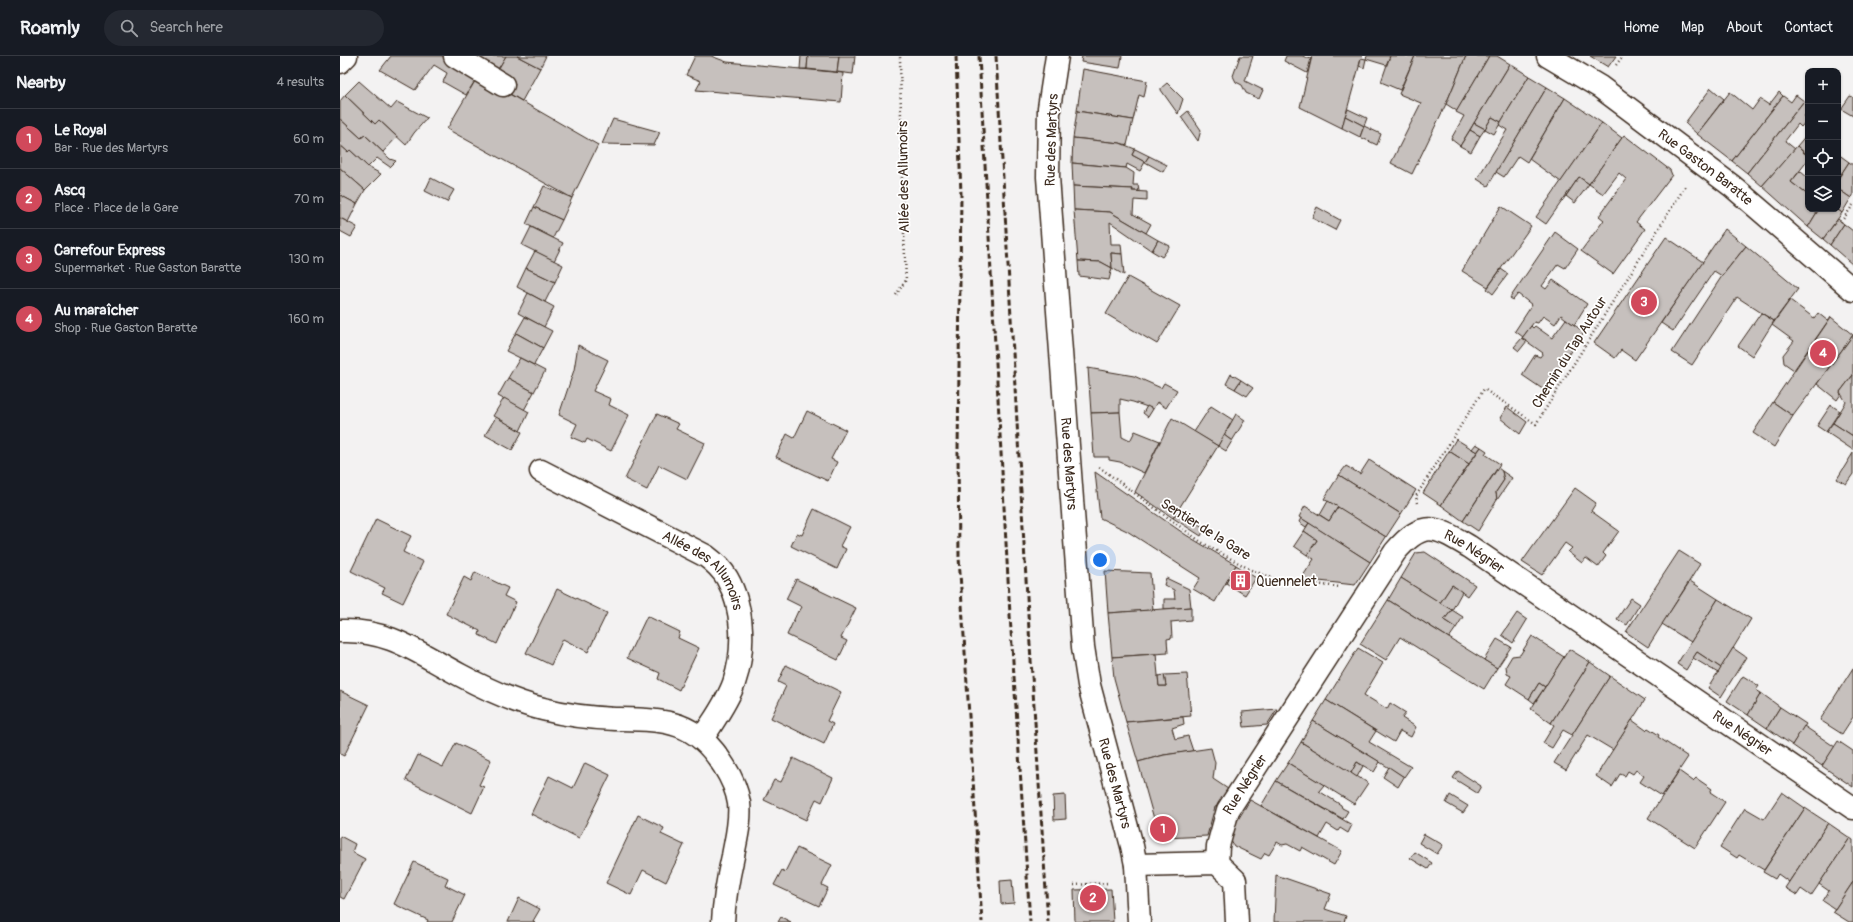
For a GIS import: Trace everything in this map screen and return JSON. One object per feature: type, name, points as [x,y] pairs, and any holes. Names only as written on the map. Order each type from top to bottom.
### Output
[{"type":"street","points":[[340,62],[346,56]]},
{"type":"street","points":[[455,56],[503,84]]},
{"type":"street","name":"Rue des Martyrs","points":[[1057,56],[1049,108],[1048,177],[1067,458],[1085,666],[1130,838],[1136,873],[1139,922]]},
{"type":"street","name":"Rue Gaston Baratte","points":[[1548,56],[1600,87],[1701,163],[1762,210],[1853,290]]},
{"type":"street","name":"Allée des Allumoirs","points":[[541,471],[706,556],[718,565],[727,578],[735,598],[740,620],[741,646],[739,666],[734,684],[725,702],[702,738]]},
{"type":"street","name":"Rue Négrier","points":[[1217,863],[1218,846],[1228,810],[1395,552],[1407,538],[1421,529],[1435,529],[1470,546],[1853,808]]},
{"type":"street","points":[[340,630],[359,630],[381,634],[401,642],[487,688],[543,709],[593,718],[653,719],[685,728],[702,738],[713,750],[724,766],[734,786],[739,802],[739,825],[727,886],[723,922]]},
{"type":"street","points":[[1136,873],[1217,863],[1235,880],[1237,922]]},
{"type":"path","name":"Allée des Allumoirs","points":[[896,295],[906,280],[902,187],[900,56]]},
{"type":"path","name":"Chemin du Tap Autour","points":[[1421,529],[1416,496],[1484,389],[1536,424],[1701,163]]},
{"type":"path","points":[[1841,222],[1853,205]]},
{"type":"path","name":"Sentier de la Gare","points":[[1067,458],[1098,467],[1201,542],[1251,570],[1276,579],[1370,590]]},
{"type":"path","points":[[1074,885],[1136,873]]},
{"type":"building","points":[[391,56],[443,56],[478,76],[466,95],[443,82],[447,73],[434,65],[415,90],[380,70]]},
{"type":"building","points":[[466,56],[506,56],[496,73]]},
{"type":"building","points":[[506,56],[517,56],[540,68],[522,101],[510,94],[515,84],[496,73]]},
{"type":"building","points":[[517,56],[546,56],[540,68]]},
{"type":"building","points":[[695,56],[711,56],[727,62],[843,73],[841,102],[696,90],[701,81],[686,75]]},
{"type":"building","points":[[801,56],[808,56],[807,69],[800,69]]},
{"type":"building","points":[[808,56],[839,56],[837,72],[807,69]]},
{"type":"building","points":[[839,56],[855,56],[853,74],[837,72]]},
{"type":"building","points":[[1082,56],[1122,56],[1120,68],[1081,62]]},
{"type":"building","points":[[1240,56],[1253,56],[1245,81],[1263,90],[1259,99],[1246,93],[1242,85],[1236,82],[1233,76]]},
{"type":"building","points":[[1286,56],[1302,56],[1311,59],[1307,73],[1284,61]]},
{"type":"building","points":[[1312,56],[1362,56],[1342,128],[1300,107]]},
{"type":"building","points":[[1367,56],[1390,56],[1386,65],[1366,59]]},
{"type":"building","points":[[1390,56],[1415,56],[1400,90],[1381,82]]},
{"type":"building","points":[[1415,56],[1466,56],[1446,104],[1412,174],[1391,163],[1421,103],[1399,94]]},
{"type":"building","points":[[1466,56],[1489,56],[1457,111],[1446,104]]},
{"type":"building","points":[[1489,56],[1497,56],[1510,64],[1460,146],[1451,139],[1464,116],[1456,112]]},
{"type":"building","points":[[1590,56],[1616,56],[1608,67]]},
{"type":"building","points":[[1361,58],[1366,59],[1364,68],[1359,66]]},
{"type":"building","points":[[1510,64],[1529,76],[1501,122],[1492,117],[1485,129],[1474,123]]},
{"type":"building","points":[[1083,69],[1147,81],[1144,97],[1139,95],[1133,120],[1077,111]]},
{"type":"building","points":[[478,76],[598,145],[572,198],[447,129]]},
{"type":"building","points":[[1529,76],[1547,87],[1488,186],[1477,179],[1507,130],[1499,125]]},
{"type":"building","points":[[359,81],[391,109],[397,102],[427,118],[406,145],[379,120],[375,124],[345,95]]},
{"type":"building","points":[[1167,83],[1183,99],[1178,114],[1161,90],[1161,88]]},
{"type":"building","points":[[1547,87],[1565,98],[1527,162],[1518,156],[1504,177],[1496,172]]},
{"type":"building","points":[[1711,88],[1724,99],[1697,134],[1685,123]]},
{"type":"building","points":[[1730,92],[1752,110],[1760,99],[1769,105],[1779,92],[1783,96],[1732,161],[1697,134]]},
{"type":"building","points":[[345,95],[375,124],[379,120],[397,137],[383,152],[365,135],[361,138],[340,119],[340,101]]},
{"type":"building","points":[[1796,95],[1804,101],[1747,173],[1732,161],[1783,96],[1791,102]]},
{"type":"building","points":[[1850,96],[1853,97],[1853,116],[1841,109]]},
{"type":"building","points":[[1565,98],[1602,123],[1561,182],[1529,159]]},
{"type":"building","points":[[1805,102],[1805,122],[1801,127],[1798,124],[1785,141],[1795,149],[1762,186],[1747,173]]},
{"type":"building","points":[[1348,109],[1367,118],[1364,126],[1345,116]]},
{"type":"building","points":[[1077,111],[1133,120],[1127,145],[1073,138]]},
{"type":"building","points":[[1188,111],[1201,130],[1198,141],[1181,117]]},
{"type":"building","points":[[1345,116],[1364,126],[1360,137],[1342,128]]},
{"type":"building","points":[[1492,117],[1501,122],[1494,134],[1485,129]]},
{"type":"building","points":[[340,119],[361,138],[365,135],[390,159],[396,161],[390,167],[377,158],[368,167],[350,150],[348,152],[340,145]]},
{"type":"building","points":[[613,119],[660,132],[654,145],[602,144]]},
{"type":"building","points":[[1474,123],[1485,129],[1480,136],[1470,130]]},
{"type":"building","points":[[1602,123],[1622,138],[1589,184],[1579,177],[1546,224],[1536,217]]},
{"type":"building","points":[[1364,126],[1381,134],[1377,145],[1360,137]]},
{"type":"building","points":[[1470,130],[1480,136],[1471,152],[1460,146]]},
{"type":"building","points":[[1624,135],[1670,170],[1672,175],[1636,222],[1645,229],[1613,274],[1581,251],[1604,220],[1599,216],[1626,179],[1619,173],[1603,194],[1589,184]]},
{"type":"building","points":[[1805,137],[1805,153],[1797,146]]},
{"type":"building","points":[[1073,138],[1120,143],[1135,149],[1132,155],[1145,162],[1140,171],[1127,164],[1126,168],[1072,163]]},
{"type":"building","points":[[340,145],[348,152],[350,150],[368,167],[381,174],[365,190],[340,168]]},
{"type":"building","points":[[1797,146],[1805,154],[1805,164],[1791,182],[1805,193],[1805,212],[1817,212],[1808,227],[1762,186]]},
{"type":"building","points":[[1135,149],[1149,156],[1145,162],[1132,155]]},
{"type":"building","points":[[1149,156],[1167,165],[1163,172],[1145,162]]},
{"type":"building","points":[[1841,156],[1849,162],[1841,174]]},
{"type":"building","points":[[1849,162],[1853,165],[1853,196],[1851,198],[1841,191],[1841,174]]},
{"type":"building","points":[[1072,163],[1126,168],[1134,173],[1133,185],[1138,185],[1139,191],[1132,191],[1133,189],[1073,186]]},
{"type":"building","points":[[340,168],[365,190],[357,204],[340,195]]},
{"type":"building","points":[[1800,171],[1805,175],[1805,193],[1791,182]]},
{"type":"building","points":[[1579,177],[1589,184],[1575,203],[1566,196]]},
{"type":"building","points":[[431,178],[454,190],[447,202],[425,191]]},
{"type":"building","points":[[544,186],[572,198],[562,220],[534,207]]},
{"type":"building","points":[[1073,186],[1133,189],[1132,191],[1147,192],[1147,201],[1134,200],[1133,214],[1151,224],[1146,233],[1110,212],[1074,210]]},
{"type":"building","points":[[1841,191],[1851,198],[1842,213],[1841,212]]},
{"type":"building","points":[[340,195],[357,204],[348,222],[340,218]]},
{"type":"building","points":[[1501,206],[1531,226],[1488,287],[1462,271]]},
{"type":"building","points":[[534,207],[562,220],[553,238],[526,224]]},
{"type":"building","points":[[1317,207],[1340,220],[1335,230],[1312,218]]},
{"type":"building","points":[[1074,210],[1110,212],[1158,240],[1152,251],[1110,222],[1111,244],[1121,244],[1122,254],[1111,253],[1112,268],[1101,262],[1078,261]]},
{"type":"building","points":[[1817,212],[1842,213],[1823,239],[1808,227]]},
{"type":"building","points":[[340,218],[357,227],[351,237],[340,231]]},
{"type":"building","points":[[1838,219],[1844,224],[1830,245],[1823,239]]},
{"type":"building","points":[[1844,224],[1853,231],[1853,265],[1830,245]]},
{"type":"building","points":[[531,227],[563,243],[554,261],[522,245]]},
{"type":"building","points":[[1725,229],[1746,246],[1722,276],[1714,271],[1673,331],[1661,323]]},
{"type":"building","points":[[1555,232],[1578,249],[1565,268],[1558,264],[1542,286],[1546,289],[1553,280],[1587,304],[1574,325],[1561,315],[1555,324],[1543,316],[1538,323],[1534,322],[1523,337],[1515,331],[1532,305],[1518,294],[1513,300],[1510,298]]},
{"type":"building","points":[[1666,237],[1703,262],[1635,360],[1621,350],[1615,358],[1594,343]]},
{"type":"building","points":[[1158,240],[1170,246],[1162,257],[1152,251]]},
{"type":"building","points":[[1746,246],[1798,289],[1774,321],[1737,297],[1692,365],[1672,352],[1722,276]]},
{"type":"building","points":[[535,251],[563,265],[555,282],[526,268]]},
{"type":"building","points":[[1111,253],[1122,254],[1124,275],[1112,268]]},
{"type":"building","points":[[1078,261],[1101,262],[1112,268],[1109,280],[1079,276]]},
{"type":"building","points":[[526,268],[555,282],[545,302],[517,287]]},
{"type":"building","points":[[1501,269],[1508,274],[1493,294],[1487,289]]},
{"type":"building","points":[[1128,277],[1180,306],[1157,344],[1106,314]]},
{"type":"building","points":[[528,293],[554,307],[544,327],[518,313]]},
{"type":"building","points":[[1790,300],[1814,318],[1818,313],[1828,321],[1794,370],[1784,363],[1783,355],[1794,341],[1772,325]]},
{"type":"building","points":[[1761,313],[1774,321],[1752,356],[1738,346]]},
{"type":"building","points":[[525,317],[552,331],[543,348],[516,333]]},
{"type":"building","points":[[1831,317],[1853,335],[1793,416],[1773,402]]},
{"type":"building","points":[[1566,319],[1584,332],[1544,390],[1522,375],[1535,355],[1540,357],[1543,353],[1522,338],[1531,326],[1533,328],[1535,326],[1552,338]]},
{"type":"building","points":[[516,333],[543,348],[534,365],[506,351]]},
{"type":"building","points":[[1853,335],[1853,375],[1840,392],[1841,394],[1837,400],[1817,384]]},
{"type":"building","points":[[1522,338],[1527,341],[1519,351],[1514,347]]},
{"type":"building","points":[[578,345],[608,360],[593,391],[611,399],[609,405],[629,415],[611,451],[587,439],[585,443],[571,437],[577,424],[559,415],[574,370]]},
{"type":"building","points":[[520,358],[545,371],[534,392],[508,378]]},
{"type":"building","points":[[1088,368],[1134,376],[1161,388],[1164,383],[1177,390],[1166,408],[1157,402],[1153,409],[1120,399],[1120,412],[1091,413]]},
{"type":"building","points":[[1231,374],[1241,380],[1235,389],[1226,384]]},
{"type":"building","points":[[1853,375],[1853,436],[1833,423],[1846,402],[1840,392]]},
{"type":"building","points":[[508,378],[534,392],[524,410],[498,396]]},
{"type":"building","points":[[1241,380],[1253,388],[1247,396],[1235,389]]},
{"type":"building","points":[[504,398],[529,412],[520,431],[493,416]]},
{"type":"building","points":[[1773,402],[1793,416],[1774,447],[1753,433]]},
{"type":"building","points":[[1831,405],[1840,411],[1826,432],[1817,426]]},
{"type":"building","points":[[1147,406],[1153,409],[1148,417],[1143,413]]},
{"type":"building","points":[[1211,406],[1233,420],[1218,446],[1194,432]]},
{"type":"building","points":[[1507,407],[1527,422],[1520,434],[1500,418]]},
{"type":"building","points":[[807,411],[846,430],[831,459],[837,462],[828,481],[776,457],[787,434],[794,438]]},
{"type":"building","points":[[1120,412],[1122,437],[1130,441],[1135,431],[1160,441],[1144,473],[1120,462],[1109,460],[1109,457],[1094,457],[1091,413]]},
{"type":"building","points":[[657,414],[679,424],[676,429],[705,443],[687,479],[659,465],[647,490],[625,479]]},
{"type":"building","points":[[1236,414],[1245,420],[1232,441],[1224,435]]},
{"type":"building","points":[[496,417],[522,432],[512,450],[485,435]]},
{"type":"building","points":[[1172,418],[1218,446],[1173,518],[1135,492]]},
{"type":"building","points":[[1833,423],[1853,436],[1853,450],[1826,432]]},
{"type":"building","points":[[1224,435],[1232,441],[1226,451],[1218,446]]},
{"type":"building","points":[[1456,439],[1477,452],[1469,464],[1449,451]]},
{"type":"building","points":[[1476,444],[1481,447],[1477,452],[1472,449]]},
{"type":"building","points":[[1481,447],[1487,451],[1485,454],[1500,464],[1463,521],[1441,505]]},
{"type":"building","points":[[1449,451],[1469,464],[1441,505],[1423,493]]},
{"type":"building","points":[[1853,453],[1853,474],[1846,484],[1837,479]]},
{"type":"building","points":[[1369,460],[1416,490],[1401,514],[1339,475],[1346,466],[1360,474]]},
{"type":"building","points":[[1498,468],[1502,471],[1504,480],[1496,492],[1497,500],[1478,531],[1463,521]]},
{"type":"building","points":[[1502,471],[1512,478],[1497,500],[1496,492],[1504,480]]},
{"type":"building","points":[[1095,472],[1186,535],[1236,565],[1215,602],[1193,589],[1200,578],[1127,531],[1100,518]]},
{"type":"building","points":[[1339,475],[1401,514],[1386,537],[1324,499]]},
{"type":"building","points":[[1575,488],[1596,503],[1591,511],[1619,531],[1603,553],[1606,556],[1598,567],[1586,558],[1582,563],[1568,552],[1572,548],[1565,543],[1542,575],[1522,562]]},
{"type":"building","points":[[1328,501],[1338,507],[1329,521],[1320,515]]},
{"type":"building","points":[[1305,506],[1329,521],[1338,507],[1386,537],[1370,562],[1299,517]]},
{"type":"building","points":[[814,509],[850,527],[840,546],[846,549],[837,569],[791,546],[797,533],[802,535]]},
{"type":"building","points":[[1178,512],[1205,528],[1201,536],[1173,518]]},
{"type":"building","points":[[1301,518],[1309,523],[1306,527],[1299,522]]},
{"type":"building","points":[[376,519],[411,536],[403,552],[423,562],[403,603],[382,593],[385,588],[351,571]]},
{"type":"building","points":[[1309,523],[1370,562],[1355,585],[1301,579],[1314,559],[1307,555],[1317,540],[1304,531]]},
{"type":"building","points":[[1304,531],[1317,540],[1307,555],[1294,546]]},
{"type":"building","points":[[1679,551],[1700,564],[1648,647],[1626,632]]},
{"type":"building","points":[[1425,552],[1475,585],[1467,596],[1452,585],[1440,603],[1401,578],[1416,553]]},
{"type":"building","name":"Quennelet","points":[[1236,565],[1256,578],[1245,595],[1226,583]]},
{"type":"building","points":[[1105,571],[1150,573],[1153,610],[1108,613]]},
{"type":"building","points":[[475,572],[508,588],[504,596],[516,602],[497,644],[479,635],[480,631],[446,614],[464,577],[471,581]]},
{"type":"building","points":[[1166,578],[1189,589],[1191,607],[1164,609],[1164,599],[1175,599],[1174,590],[1164,585]]},
{"type":"building","points":[[1401,578],[1452,610],[1444,620],[1456,628],[1449,638],[1388,600]]},
{"type":"building","points":[[796,579],[856,608],[841,638],[847,641],[838,660],[787,635],[798,611],[799,612],[802,607],[786,599]]},
{"type":"building","points":[[1690,581],[1718,599],[1691,642],[1662,624]]},
{"type":"building","points":[[1452,585],[1462,592],[1452,610],[1440,603]]},
{"type":"building","points":[[557,589],[607,613],[588,652],[563,639],[551,665],[526,653]]},
{"type":"building","points":[[1631,598],[1640,604],[1627,625],[1617,619]]},
{"type":"building","points":[[1718,599],[1751,619],[1721,668],[1697,652],[1686,670],[1677,664]]},
{"type":"building","points":[[1388,600],[1497,668],[1484,689],[1400,637],[1386,660],[1360,644]]},
{"type":"building","points":[[1191,607],[1191,620],[1171,622],[1172,638],[1167,639],[1168,653],[1112,657],[1108,613]]},
{"type":"building","points":[[1452,610],[1463,617],[1456,628],[1444,620]]},
{"type":"building","points":[[1517,613],[1527,620],[1513,643],[1502,635]]},
{"type":"building","points":[[647,616],[680,632],[678,638],[699,648],[679,690],[658,679],[660,673],[627,658]]},
{"type":"building","points":[[1532,636],[1564,657],[1545,687],[1539,683],[1529,699],[1506,684],[1511,676],[1507,674],[1506,666],[1512,656],[1520,655]]},
{"type":"building","points":[[1497,639],[1511,647],[1497,668],[1484,660]]},
{"type":"building","points":[[1358,648],[1383,663],[1364,695],[1387,709],[1390,703],[1406,713],[1402,718],[1416,727],[1411,737],[1400,731],[1394,742],[1326,700]]},
{"type":"building","points":[[1733,648],[1746,657],[1721,697],[1708,688]]},
{"type":"building","points":[[1569,649],[1590,662],[1551,723],[1531,709]]},
{"type":"building","points":[[1697,652],[1721,668],[1718,673],[1693,658]]},
{"type":"building","points":[[1156,654],[1159,686],[1166,686],[1164,675],[1187,674],[1191,716],[1126,722],[1114,678],[1112,657]]},
{"type":"building","points":[[1590,662],[1610,676],[1572,735],[1563,730],[1552,748],[1543,743],[1554,725],[1551,723]]},
{"type":"building","points":[[786,665],[841,692],[827,721],[833,724],[824,744],[771,718],[786,686],[778,682]]},
{"type":"building","points":[[1853,668],[1853,717],[1842,734],[1820,720]]},
{"type":"building","points":[[1164,675],[1166,686],[1159,686],[1158,676]]},
{"type":"building","points":[[1610,676],[1645,700],[1613,750],[1588,735],[1566,770],[1554,763]]},
{"type":"building","points":[[1743,676],[1759,686],[1756,690],[1761,693],[1748,715],[1727,701]]},
{"type":"building","points":[[1539,683],[1545,687],[1534,703],[1529,699]]},
{"type":"building","points":[[340,691],[369,705],[344,756],[340,754]]},
{"type":"building","points":[[1761,693],[1780,707],[1767,728],[1748,715]]},
{"type":"building","points":[[1326,700],[1376,731],[1369,742],[1411,767],[1404,777],[1313,721]]},
{"type":"building","points":[[1780,707],[1806,724],[1792,745],[1767,728]]},
{"type":"building","points":[[1277,709],[1267,725],[1244,727],[1242,712]]},
{"type":"building","points":[[1183,717],[1184,724],[1172,728],[1175,739],[1188,736],[1193,751],[1164,755],[1138,762],[1126,722]]},
{"type":"building","points":[[1632,720],[1646,730],[1648,728],[1659,735],[1658,737],[1688,757],[1662,796],[1640,782],[1644,776],[1636,770],[1633,774],[1628,771],[1625,776],[1620,774],[1612,787],[1596,776]]},
{"type":"building","points":[[1313,721],[1380,762],[1374,772],[1357,762],[1351,773],[1301,742]]},
{"type":"building","points":[[1804,726],[1835,747],[1822,766],[1792,745]]},
{"type":"building","points":[[1838,741],[1853,751],[1853,787],[1822,766]]},
{"type":"building","points":[[1301,742],[1368,783],[1354,804],[1288,763]]},
{"type":"building","points":[[456,743],[491,760],[479,785],[484,787],[472,813],[406,780],[418,755],[443,767]]},
{"type":"building","points":[[1211,748],[1215,763],[1213,779],[1228,789],[1218,806],[1215,807],[1207,836],[1164,838],[1158,833],[1138,762],[1164,755]]},
{"type":"building","points":[[793,758],[833,778],[822,802],[816,799],[806,820],[764,800],[774,780],[781,782]]},
{"type":"building","points":[[1357,762],[1363,766],[1357,777],[1351,773]]},
{"type":"building","points":[[585,763],[610,775],[579,838],[531,814],[549,776],[573,788]]},
{"type":"building","points":[[1288,763],[1324,785],[1319,791],[1348,811],[1343,819],[1276,781]]},
{"type":"building","points":[[1389,767],[1404,777],[1398,787],[1383,777]]},
{"type":"building","points":[[1458,771],[1481,786],[1477,793],[1453,778]]},
{"type":"building","points":[[1679,771],[1693,781],[1696,778],[1712,789],[1710,792],[1725,802],[1695,848],[1648,818]]},
{"type":"building","points":[[1276,781],[1352,825],[1348,833],[1340,828],[1338,831],[1327,824],[1319,838],[1261,806]]},
{"type":"building","points":[[1782,792],[1805,808],[1764,870],[1739,855],[1737,858],[1720,847],[1745,808],[1764,819]]},
{"type":"building","points":[[1065,795],[1066,819],[1054,820],[1053,796]]},
{"type":"building","points":[[1450,795],[1468,806],[1463,813],[1446,803]]},
{"type":"building","points":[[1250,800],[1342,851],[1334,865],[1302,847],[1300,851],[1287,844],[1282,845],[1277,842],[1269,855],[1265,853],[1261,859],[1234,846],[1228,836]]},
{"type":"building","points":[[1805,808],[1828,823],[1789,882],[1778,874],[1775,879],[1763,872]]},
{"type":"building","points":[[638,815],[664,828],[661,834],[684,845],[666,882],[643,870],[631,895],[606,883]]},
{"type":"building","points":[[1828,823],[1850,838],[1811,896],[1801,889],[1797,895],[1785,888]]},
{"type":"building","points":[[1424,834],[1443,845],[1437,854],[1419,843]]},
{"type":"building","points":[[340,836],[355,844],[352,852],[365,859],[344,899],[340,897]]},
{"type":"building","points":[[1850,838],[1853,840],[1853,882],[1835,909],[1823,901],[1829,891],[1819,884]]},
{"type":"building","points":[[797,848],[832,865],[822,885],[828,888],[819,906],[774,885],[782,870],[785,872]]},
{"type":"building","points":[[1415,852],[1432,863],[1428,869],[1410,858]]},
{"type":"building","points":[[414,862],[448,878],[445,885],[465,895],[452,922],[427,922],[428,920],[394,904]]},
{"type":"building","points":[[1276,875],[1331,894],[1325,909],[1346,916],[1344,922],[1274,922]]},
{"type":"building","points":[[1012,880],[1014,903],[1001,904],[1000,881]]},
{"type":"building","points":[[1853,882],[1853,922],[1849,922],[1833,912]]},
{"type":"building","points":[[1111,889],[1113,922],[1075,922],[1074,890]]},
{"type":"building","points":[[519,898],[540,909],[533,921],[535,922],[508,922]]},
{"type":"building","points":[[781,917],[791,922],[778,922]]},
{"type":"railway","points":[[956,56],[961,195],[958,452],[959,557],[982,922]]},
{"type":"railway","points":[[979,56],[1010,615],[1030,922]]},
{"type":"railway","points":[[996,56],[1028,614],[1048,922]]},
{"type":"place","name":"Carrefour Express","points":[[1644,302]]},
{"type":"place","name":"Au maraîcher","points":[[1823,353]]},
{"type":"place","name":"Quennelet","points":[[1241,581]]},
{"type":"place","name":"Le Royal","points":[[1163,829]]},
{"type":"place","name":"Ascq","points":[[1093,898]]}]
